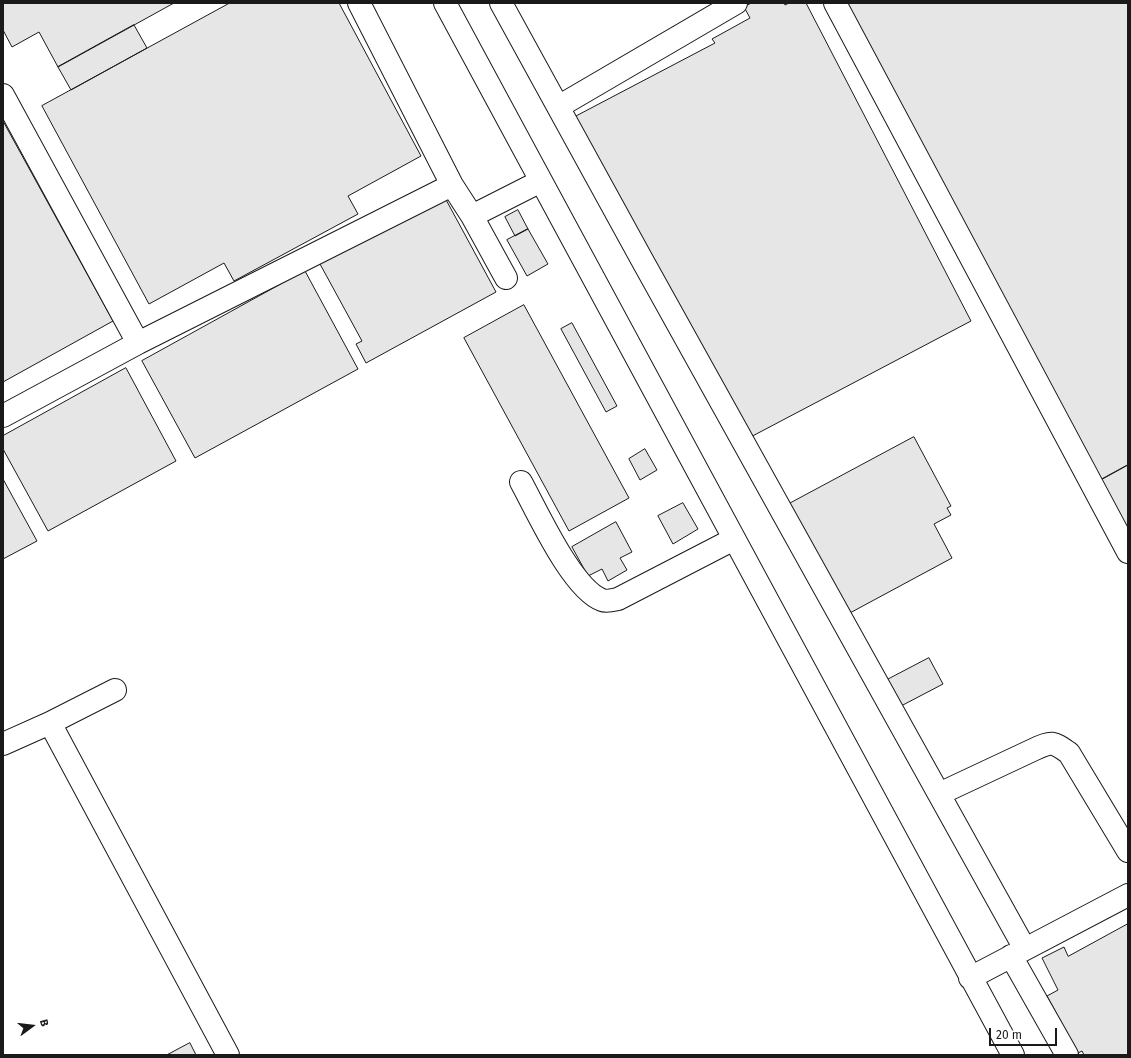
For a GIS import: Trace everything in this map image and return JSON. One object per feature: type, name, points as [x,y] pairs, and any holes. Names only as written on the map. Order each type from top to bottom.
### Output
[{"type":"street","points":[[359,3],[452,185],[472,216],[506,278]]},
{"type":"street","points":[[445,3],[970,978],[1013,1055]]},
{"type":"street","points":[[501,3],[939,794],[1067,1055]]},
{"type":"street","points":[[558,107],[736,3]]},
{"type":"street","points":[[835,3],[1128,552]]},
{"type":"street","points":[[3,94],[138,343]]},
{"type":"street","points":[[472,216],[541,181]]},
{"type":"street","points":[[3,416],[138,343],[452,185]]},
{"type":"street","points":[[521,482],[566,565],[588,592],[604,601],[618,599],[734,539]]},
{"type":"street","points":[[3,744],[115,690]]},
{"type":"street","points":[[50,722],[228,1055]]},
{"type":"street","points":[[939,794],[1035,748],[1048,743],[1056,744],[1069,753],[1128,851]]},
{"type":"street","points":[[970,978],[1128,895]]},
{"type":"building","points":[[3,3],[174,3],[58,67],[39,32],[12,47],[3,30]]},
{"type":"building","points":[[230,3],[339,3],[421,156],[348,196],[358,214],[234,281],[224,263],[149,304],[42,106]]},
{"type":"building","points":[[752,3],[784,3],[785,5],[789,3],[806,3],[971,321],[743,441],[574,117],[715,43],[712,39],[750,18],[744,7]]},
{"type":"building","points":[[840,3],[1128,3],[1128,465],[1097,482]]},
{"type":"building","points":[[134,25],[147,48],[71,90],[58,67]]},
{"type":"building","points":[[3,121],[113,321],[3,382]]},
{"type":"building","points":[[444,196],[496,292],[366,363],[356,344],[362,341],[320,264]]},
{"type":"building","points":[[518,210],[528,229],[515,236],[505,217]]},
{"type":"building","points":[[528,229],[548,264],[527,276],[507,240]]},
{"type":"building","points":[[305,271],[358,369],[195,458],[142,361]]},
{"type":"building","points":[[524,305],[629,498],[569,531],[464,338]]},
{"type":"building","points":[[572,323],[617,406],[606,412],[561,329]]},
{"type":"building","points":[[126,368],[176,461],[48,531],[3,449],[3,436]]},
{"type":"building","points":[[914,437],[951,506],[947,508],[951,515],[934,524],[952,558],[848,614],[789,504]]},
{"type":"building","points":[[645,449],[657,470],[640,480],[629,459]]},
{"type":"building","points":[[1128,465],[1128,537],[1097,482]]},
{"type":"building","points":[[3,479],[37,541],[3,559]]},
{"type":"building","points":[[683,503],[698,529],[673,544],[658,516]]},
{"type":"building","points":[[616,522],[632,552],[620,558],[627,570],[608,581],[602,569],[588,576],[572,547]]},
{"type":"building","points":[[929,658],[943,684],[901,706],[887,680]]},
{"type":"building","points":[[1128,924],[1128,1055],[1084,1055],[1082,1051],[1078,1053],[1047,996],[1058,990],[1042,958],[1064,947],[1068,956]]},
{"type":"building","points":[[190,1043],[196,1055],[167,1055]]}]
